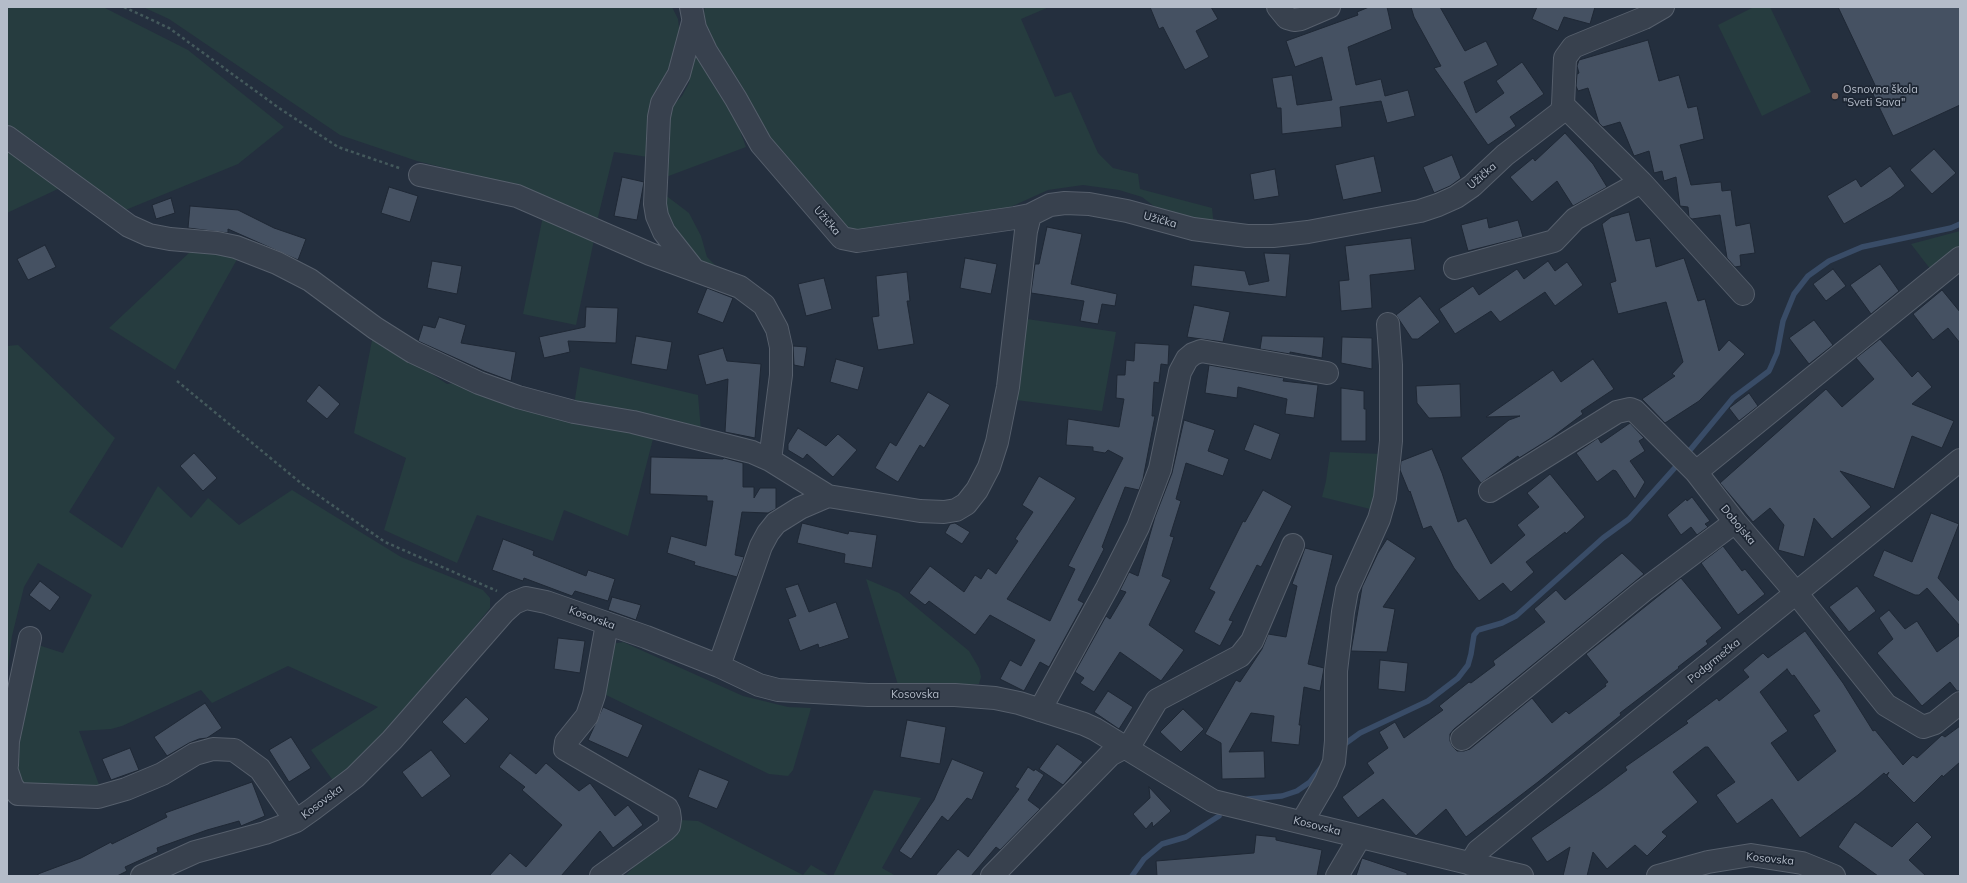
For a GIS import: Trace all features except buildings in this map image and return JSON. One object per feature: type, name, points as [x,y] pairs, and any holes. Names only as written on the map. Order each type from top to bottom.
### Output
[{"type":"street","points":[[1278,7],[1287,18],[1294,20],[1301,19],[1329,7]]},
{"type":"street","points":[[1663,7],[1644,18],[1588,41],[1569,51],[1564,66],[1563,105],[1641,182],[1743,294]]},
{"type":"street","points":[[692,15],[679,74],[662,104],[659,117],[655,204],[657,216],[664,232],[694,270]]},
{"type":"street","name":"Užička","points":[[692,15],[706,51],[736,99],[761,144],[842,238],[850,241],[864,241],[975,225],[1030,215],[1050,204],[1083,203],[1127,211],[1193,229],[1247,236],[1273,236],[1338,227],[1420,211],[1456,197],[1472,186],[1505,155],[1561,112],[1563,105]]},
{"type":"street","points":[[7,137],[129,226],[156,237],[217,243],[236,247],[277,263],[310,280],[375,328],[414,352],[479,383],[518,397],[574,412],[633,422],[730,445],[752,452],[770,460],[828,496],[920,511],[944,512],[956,510],[966,504],[972,497],[989,467],[1003,412],[1026,232],[1030,215]]},
{"type":"street","points":[[420,175],[518,196],[650,254],[740,287],[753,295],[764,305],[777,329],[781,348],[781,375],[770,460]]},
{"type":"street","points":[[1455,268],[1554,241],[1575,219],[1641,182]]},
{"type":"street","points":[[1686,464],[1960,258]]},
{"type":"street","points":[[1302,822],[1326,781],[1334,762],[1336,740],[1336,671],[1347,590],[1379,519],[1388,478],[1391,442],[1391,365],[1388,324]]},
{"type":"street","points":[[1040,710],[1107,588],[1138,527],[1160,469],[1180,372],[1187,359],[1193,354],[1202,352],[1327,373]]},
{"type":"street","name":"Dobojska","points":[[1490,491],[1622,409],[1630,409],[1641,415],[1686,464],[1797,594],[1882,701],[1891,709],[1923,727],[1935,723],[1960,703]]},
{"type":"street","name":"Podgrmečka","points":[[1470,864],[1478,851],[1797,594],[1960,460]]},
{"type":"street","points":[[718,666],[761,546],[768,533],[782,520],[828,496]]},
{"type":"street","points":[[1462,739],[1643,592],[1735,522]]},
{"type":"street","points":[[992,876],[1110,755],[1125,747],[1133,740],[1157,700],[1240,656],[1252,641],[1294,545]]},
{"type":"street","name":"Kosovska","points":[[142,876],[195,852],[265,833],[296,821],[355,777],[392,740],[504,612],[520,600],[535,599],[607,624],[718,666],[759,685],[778,690],[868,695],[955,695],[995,698],[1040,710],[1084,724],[1125,747],[1213,801],[1522,876]]},
{"type":"street","points":[[601,876],[665,830],[669,826],[670,819],[667,808],[565,749],[566,742],[587,716],[594,695],[607,624]]},
{"type":"street","points":[[7,765],[8,742],[30,638]]},
{"type":"street","points":[[7,770],[12,786],[18,794],[98,797],[126,789],[155,777],[195,754],[213,749],[234,750],[260,769],[296,821]]},
{"type":"street","points":[[1337,876],[1360,837]]},
{"type":"street","name":"Kosovska","points":[[1658,876],[1692,871],[1729,858],[1751,855],[1802,863],[1834,876]]},
{"type":"path","points":[[124,7],[170,28],[279,108],[338,147],[420,175]]},
{"type":"path","points":[[177,382],[302,484],[385,542],[520,600]]},
{"type":"green space","points":[[7,7],[103,7],[188,50],[284,127],[238,164],[123,211],[35,142],[7,126]]},
{"type":"green space","points":[[143,7],[672,7],[678,19],[680,36],[676,52],[652,103],[648,157],[614,152],[597,221],[525,188],[417,161],[340,135],[169,19]]},
{"type":"green space","points":[[705,7],[1049,7],[1021,19],[1055,97],[1071,92],[1098,153],[1113,168],[1138,174],[1140,189],[1212,208],[1214,227],[1159,210],[1142,197],[1119,190],[1083,185],[1048,190],[1006,209],[859,231],[848,231],[792,170],[767,133],[702,24]]},
{"type":"green space","points":[[1754,7],[1770,7],[1811,92],[1762,116],[1718,25]]},
{"type":"green space","points":[[694,51],[733,112],[746,147],[666,177],[665,119],[671,107],[682,96],[689,83]]},
{"type":"green space","points":[[7,150],[62,187],[7,213]]},
{"type":"green space","points":[[664,194],[689,213],[701,236],[707,257],[721,271],[698,263],[671,233]]},
{"type":"green space","points":[[543,216],[594,240],[576,325],[523,314]]},
{"type":"green space","points":[[1960,231],[1960,248],[1931,270],[1911,244]]},
{"type":"green space","points":[[190,252],[240,254],[175,370],[109,328]]},
{"type":"green space","points":[[1027,319],[1116,332],[1102,411],[1016,400]]},
{"type":"green space","points":[[373,335],[447,384],[454,383],[533,409],[654,435],[628,536],[564,510],[553,541],[477,515],[457,563],[384,530],[406,458],[354,433]]},
{"type":"green space","points":[[18,345],[115,438],[69,512],[122,548],[158,486],[191,518],[208,498],[239,525],[292,490],[401,557],[483,590],[490,598],[490,608],[403,717],[334,782],[311,750],[378,707],[288,666],[212,703],[201,690],[122,726],[111,729],[79,731],[101,790],[28,786],[23,782],[13,764],[35,644],[63,653],[92,595],[38,563],[24,587],[12,636],[7,676],[7,346]]},
{"type":"green space","points":[[580,367],[698,395],[701,431],[574,405]]},
{"type":"green space","points":[[1330,452],[1383,454],[1374,510],[1322,497]]},
{"type":"green space","points":[[866,579],[899,593],[969,651],[979,668],[981,677],[979,684],[898,685]]},
{"type":"green space","points":[[623,642],[743,696],[788,707],[811,708],[793,770],[788,776],[769,774],[602,693],[612,644]]},
{"type":"green space","points":[[874,790],[921,798],[882,868],[896,876],[833,876]]},
{"type":"green space","points":[[681,820],[698,821],[803,875],[811,865],[830,876],[625,876]]},
{"type":"waterway","points":[[1686,455],[1733,398],[1769,371],[1777,353],[1783,321],[1794,294],[1808,276],[1829,261],[1862,247],[1951,228],[1960,224]]},
{"type":"waterway","points":[[1342,746],[1360,733],[1428,701],[1458,678],[1468,665],[1474,635],[1478,630],[1502,623],[1516,616],[1603,538],[1629,519],[1680,462]]},
{"type":"waterway","points":[[1248,799],[1282,796],[1297,791],[1310,782],[1321,768]]},
{"type":"waterway","points":[[1132,876],[1144,859],[1162,844],[1186,837],[1219,816]]},
{"type":"place","name":"Osnovna škola \"Sveti Sava\"","points":[[1835,96]]}]
